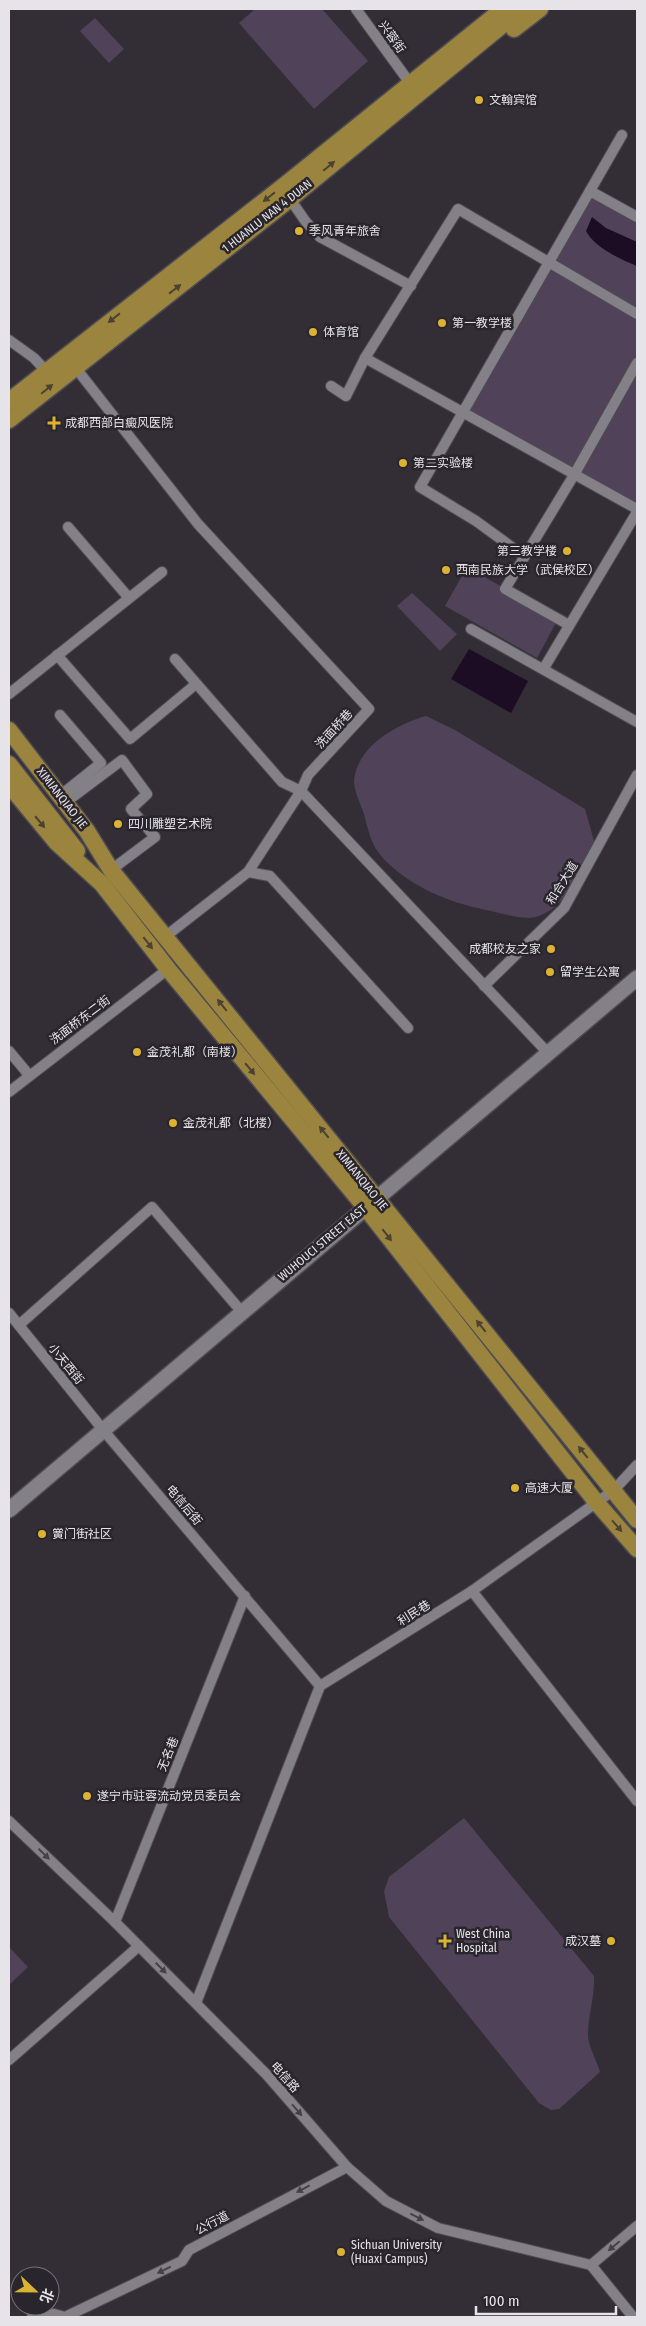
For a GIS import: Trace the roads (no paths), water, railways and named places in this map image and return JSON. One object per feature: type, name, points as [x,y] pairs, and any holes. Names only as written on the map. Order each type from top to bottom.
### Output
[{"type":"main road","points":[[395,104],[407,79],[432,55],[488,9]]},
{"type":"main road","name":"1 HUANLU NAN 4 DUAN","points":[[9,420],[290,199],[503,9]]},
{"type":"main road","name":"1 HUANLU NAN 4 DUAN","points":[[9,401],[395,104],[522,9]]},
{"type":"main road","points":[[395,104],[431,94],[540,9]]},
{"type":"main road","name":"XIMIANQIAO JIE","points":[[9,730],[54,800],[102,884],[168,969],[371,1202],[614,1490],[637,1520]]},
{"type":"main road","points":[[9,747],[54,800]]},
{"type":"main road","points":[[9,764],[54,800]]},
{"type":"main road","name":"XIMIANQIAO JIE","points":[[9,785],[56,842],[102,884]]},
{"type":"main road","name":"XIMIANQIAO JIE","points":[[54,800],[166,936],[371,1202],[597,1503],[637,1549]]},
{"type":"street","name":"兴蓉街","points":[[356,9],[407,79]]},
{"type":"street","points":[[524,556],[476,521],[420,487],[622,135]]},
{"type":"street","points":[[590,191],[637,218]]},
{"type":"street","points":[[290,199],[306,222],[320,237],[411,286]]},
{"type":"street","points":[[331,386],[346,396],[365,358],[458,209],[637,314]]},
{"type":"street","points":[[9,340],[34,358],[46,371]]},
{"type":"street","points":[[365,358],[637,511],[544,668]]},
{"type":"street","points":[[569,625],[505,589],[574,475],[637,364]]},
{"type":"street","name":"洗面桥巷","points":[[75,367],[198,524],[369,709],[308,775],[301,791]]},
{"type":"street","points":[[68,527],[129,598]]},
{"type":"street","points":[[9,694],[162,572]]},
{"type":"street","points":[[471,629],[544,668],[637,722]]},
{"type":"street","points":[[57,655],[130,739],[196,684]]},
{"type":"street","points":[[174,659],[282,782],[301,791],[548,1053]]},
{"type":"street","points":[[54,800],[101,763],[60,715]]},
{"type":"street","points":[[54,800],[122,760],[147,794],[132,809],[155,837],[111,870]]},
{"type":"street","name":"和合大道","points":[[484,986],[564,908],[637,776]]},
{"type":"street","points":[[166,936],[248,872],[301,791]]},
{"type":"street","points":[[248,872],[270,876],[408,1028]]},
{"type":"street","name":"洗面桥东二街","points":[[9,1092],[168,969]]},
{"type":"street","name":"WUHOUCI STREET EAST","points":[[9,1510],[241,1311],[637,978]]},
{"type":"street","points":[[9,1051],[29,1075]]},
{"type":"street","points":[[19,1325],[152,1207],[241,1311]]},
{"type":"street","name":"小天西街","points":[[9,1313],[104,1430]]},
{"type":"street","name":"电信后街","points":[[104,1430],[245,1596]]},
{"type":"street","name":"利民巷","points":[[320,1686],[472,1592],[614,1490],[637,1465]]},
{"type":"street","points":[[472,1592],[637,1801]]},
{"type":"street","points":[[196,2003],[320,1686],[245,1596]]},
{"type":"street","name":"无名巷","points":[[115,1922],[245,1596]]},
{"type":"street","name":"电信路","points":[[9,1821],[115,1922],[196,2003],[267,2075],[346,2167],[386,2201],[438,2228],[592,2265]]},
{"type":"street","points":[[9,2060],[139,1946]]},
{"type":"street","name":"公行道","points":[[32,2317],[54,2314],[65,2317],[182,2261],[189,2250],[346,2167]]},
{"type":"street","points":[[633,2317],[592,2265],[637,2226]]},
{"type":"place","name":"文翰宾馆","points":[[479,100]]},
{"type":"place","name":"季风青年旅舍","points":[[299,231]]},
{"type":"place","name":"第一教学楼","points":[[442,323]]},
{"type":"place","name":"体育馆","points":[[313,332]]},
{"type":"place","name":"成都西部白癜风医院","points":[[54,423]]},
{"type":"place","name":"第二实验楼","points":[[403,463]]},
{"type":"place","name":"第三教学楼","points":[[567,551]]},
{"type":"place","name":"西南民族大学（武侯校区）","points":[[446,570]]},
{"type":"place","name":"四川雕塑艺术院","points":[[118,824]]},
{"type":"place","name":"成都校友之家","points":[[551,949]]},
{"type":"place","name":"留学生公寓","points":[[550,972]]},
{"type":"place","name":"金茂礼都（南楼）","points":[[137,1052]]},
{"type":"place","name":"金茂礼都（北楼）","points":[[173,1123]]},
{"type":"place","name":"高速大厦","points":[[515,1488]]},
{"type":"place","name":"黉门街社区","points":[[42,1534]]},
{"type":"place","name":"遂宁市驻蓉流动党员委员会","points":[[87,1796]]},
{"type":"place","name":"West China Hospital","points":[[445,1941]]},
{"type":"place","name":"成汉墓","points":[[611,1941]]},
{"type":"place","name":"Sichuan University (Huaxi Campus)","points":[[341,2252]]}]
